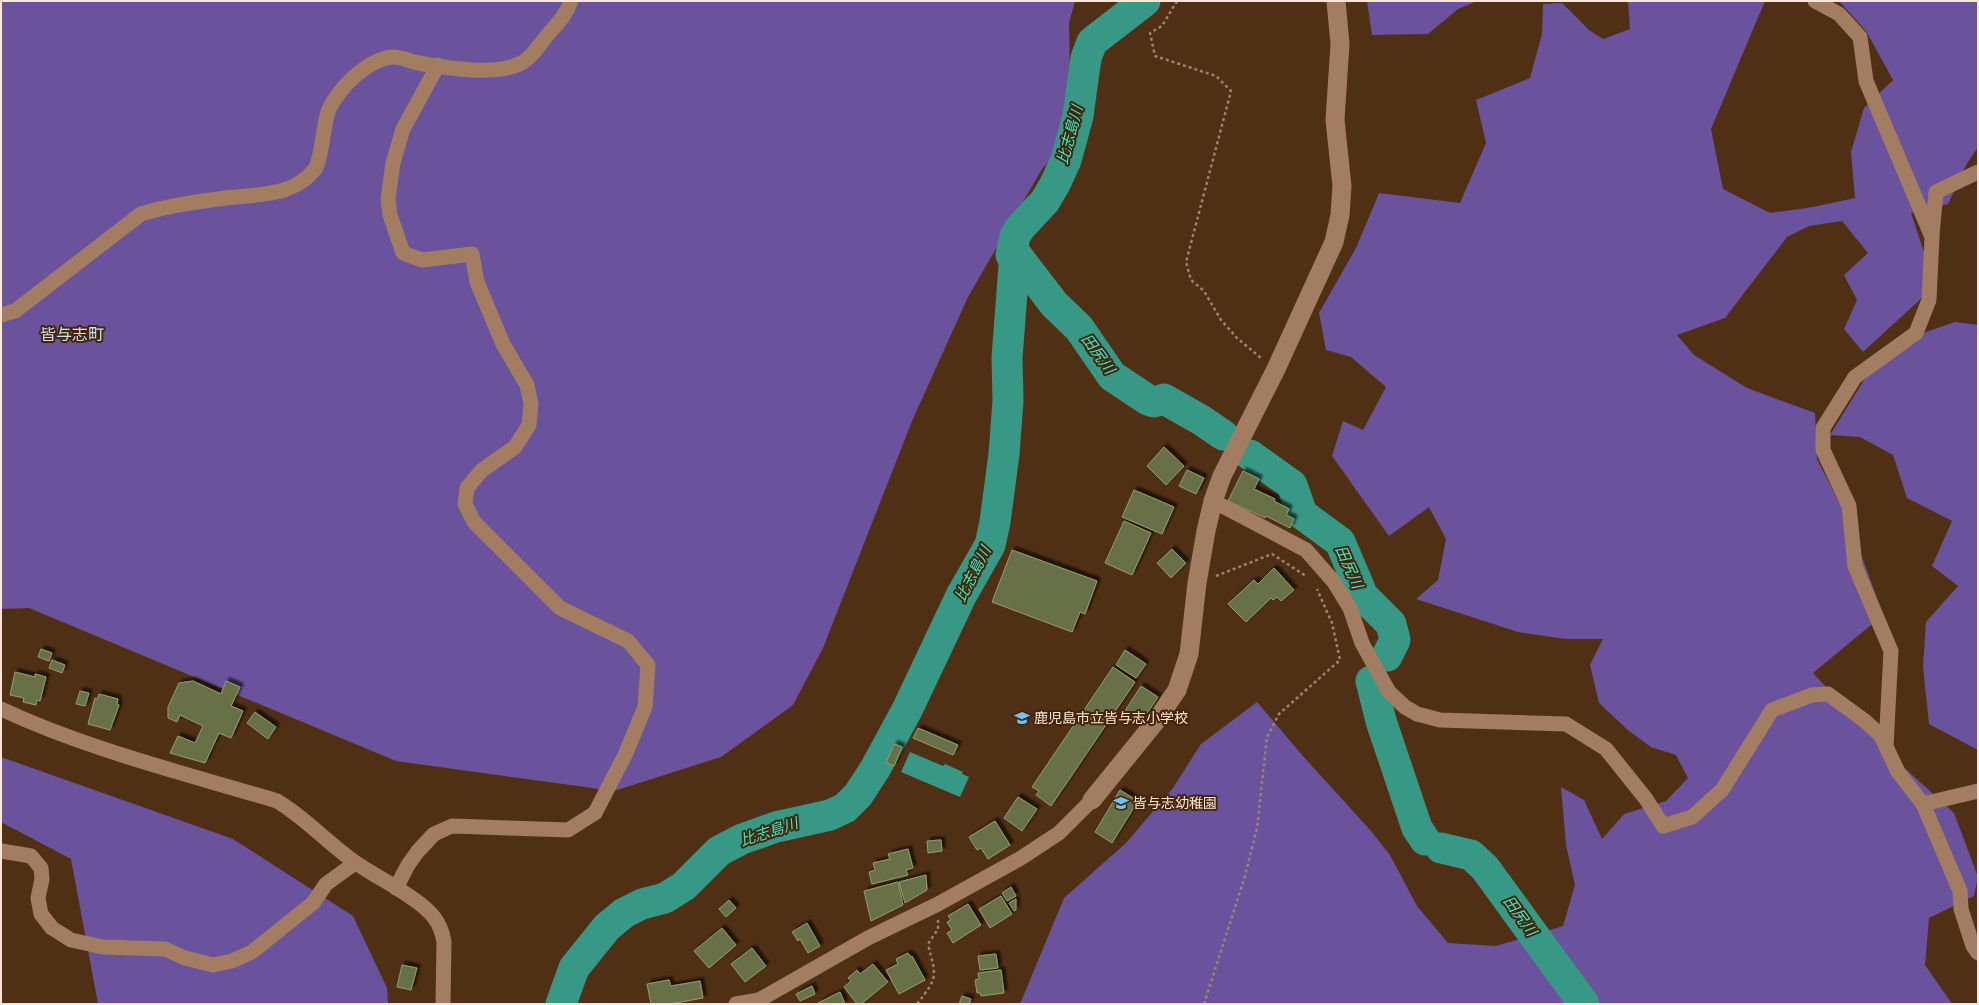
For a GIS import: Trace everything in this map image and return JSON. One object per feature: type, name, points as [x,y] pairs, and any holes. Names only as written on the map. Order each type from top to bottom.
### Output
[{"type":"street","points":[[1,316],[15,311],[141,214],[161,208],[190,203],[273,194],[299,185],[311,176],[316,168],[329,110],[343,88],[362,70],[392,57],[438,65],[488,70],[522,63],[528,59],[567,11],[571,1]]},
{"type":"street","points":[[736,1004],[761,1002],[868,938],[938,904],[1021,858],[1058,833],[1092,800],[1156,721],[1177,690],[1189,654],[1197,583],[1213,501],[1222,476],[1276,369],[1331,249],[1340,214],[1342,186],[1335,120],[1340,44],[1336,1]]},
{"type":"street","points":[[1815,1],[1839,14],[1860,37],[1866,81],[1932,237]]},
{"type":"street","points":[[396,888],[408,865],[418,851],[434,834],[452,826],[568,830],[595,813],[625,755],[645,707],[648,665],[628,642],[560,608],[474,522],[465,504],[467,488],[481,471],[515,447],[519,441],[529,425],[531,404],[527,385],[503,344],[477,282],[472,254],[422,260],[403,253],[390,215],[388,199],[394,163],[403,129],[438,65]]},
{"type":"street","points":[[1886,746],[1891,651],[1856,566],[1849,506],[1823,450],[1823,428],[1855,377],[1916,333],[1929,300],[1936,192],[1978,172]]},
{"type":"street","points":[[1213,501],[1306,550],[1334,582],[1350,608],[1362,643],[1390,692],[1405,707],[1417,714],[1440,720],[1566,724],[1606,749],[1646,799],[1663,826],[1692,817],[1722,790],[1772,710],[1812,695],[1828,694],[1881,736],[1898,772],[1923,804],[1960,891],[1960,908],[1973,946],[1978,954]]},
{"type":"street","points":[[1,709],[29,722],[83,742],[277,801],[294,811],[355,863],[426,908],[436,920],[442,932],[444,942],[443,1004]]},
{"type":"street","points":[[1923,804],[1978,791]]},
{"type":"street","points":[[1,851],[31,856],[41,868],[42,879],[38,898],[41,914],[52,928],[71,940],[103,947],[165,949],[185,958],[213,965],[232,961],[252,952],[313,903],[326,884],[355,863]]},
{"type":"path","points":[[1177,1],[1162,26],[1150,33],[1155,56],[1216,76],[1231,91],[1186,262],[1191,280],[1204,291],[1222,320],[1237,338],[1276,369]]},
{"type":"path","points":[[1197,583],[1272,554],[1296,568],[1310,580]]},
{"type":"path","points":[[1204,1004],[1245,876],[1257,828],[1267,737],[1279,714],[1340,660],[1332,623],[1315,584]]},
{"type":"path","points":[[917,1004],[932,984],[935,974],[928,944],[938,928],[938,904]]},
{"type":"shaded area","points":[[1,1],[1075,1],[1069,23],[1070,80],[1063,124],[1053,157],[1042,169],[968,297],[912,421],[823,648],[793,705],[721,757],[614,791],[396,761],[29,608],[1,609]]},
{"type":"shaded area","points":[[1367,1],[1477,1],[1458,9],[1428,34],[1372,35]]},
{"type":"shaded area","points":[[1628,1],[1765,1],[1711,129],[1723,189],[1770,213],[1813,207],[1855,198],[1851,152],[1864,108],[1893,80],[1866,31],[1839,1],[1978,1],[1978,147],[1966,165],[1948,204],[1911,213],[1924,252],[1925,295],[1863,352],[1844,329],[1857,300],[1844,275],[1868,253],[1842,221],[1809,226],[1787,237],[1725,318],[1677,335],[1694,355],[1747,388],[1815,413],[1817,459],[1839,502],[1856,529],[1858,546],[1883,615],[1813,673],[1887,752],[1954,813],[1978,877],[1974,896],[1929,918],[1925,965],[1952,1004],[1020,1004],[1064,898],[1126,843],[1173,788],[1201,744],[1257,702],[1302,755],[1371,831],[1390,855],[1417,906],[1448,943],[1496,946],[1563,926],[1575,885],[1566,845],[1561,787],[1584,800],[1602,839],[1624,814],[1666,801],[1688,778],[1676,755],[1651,747],[1629,731],[1599,703],[1590,665],[1603,639],[1566,639],[1518,632],[1416,599],[1438,580],[1446,539],[1429,507],[1389,536],[1332,456],[1343,421],[1363,430],[1386,387],[1351,357],[1326,350],[1319,313],[1356,248],[1379,193],[1460,203],[1486,143],[1476,100],[1530,78],[1542,34],[1543,4],[1562,3],[1589,30],[1603,39],[1630,29]]},
{"type":"shaded area","points":[[1955,322],[1978,325],[1978,750],[1929,724],[1923,667],[1926,622],[1958,586],[1932,566],[1952,521],[1907,498],[1893,455],[1860,437],[1830,435],[1869,372],[1911,337]]},
{"type":"shaded area","points":[[1,757],[233,839],[353,916],[387,988],[388,1004],[98,1004],[71,859],[1,822]]},
{"type":"water","points":[[910,752],[943,766],[945,764],[963,772],[962,774],[969,777],[960,797],[901,772]]},
{"type":"building","points":[[1164,447],[1184,466],[1166,485],[1147,466]]},
{"type":"building","points":[[1187,470],[1204,478],[1196,494],[1179,486]]},
{"type":"building","points":[[1243,471],[1259,479],[1254,489],[1275,499],[1274,501],[1289,509],[1286,515],[1294,519],[1290,528],[1266,516],[1265,518],[1228,501]]},
{"type":"building","points":[[1134,490],[1174,507],[1162,534],[1122,517]]},
{"type":"building","points":[[1124,521],[1151,533],[1132,575],[1105,563]]},
{"type":"building","points":[[1172,549],[1186,563],[1171,578],[1157,563]]},
{"type":"building","points":[[1012,550],[1097,581],[1085,614],[1080,612],[1072,632],[992,602]]},
{"type":"building","points":[[1274,568],[1294,590],[1281,601],[1277,597],[1273,600],[1271,598],[1246,622],[1228,604],[1254,580],[1258,584]]},
{"type":"building","points":[[41,649],[52,653],[49,661],[38,657]]},
{"type":"building","points":[[1125,650],[1146,664],[1136,678],[1116,665]]},
{"type":"building","points":[[52,660],[65,665],[62,673],[49,668]]},
{"type":"building","points":[[1113,667],[1135,682],[1051,806],[1036,795],[1039,791],[1032,787]]},
{"type":"building","points":[[15,672],[35,677],[35,674],[46,677],[40,701],[37,700],[36,705],[23,702],[24,698],[10,695]]},
{"type":"building","points":[[193,681],[221,694],[226,681],[240,687],[231,706],[243,711],[231,738],[219,733],[205,763],[170,753],[178,736],[195,743],[203,726],[180,715],[177,722],[168,718],[168,707],[179,683]]},
{"type":"building","points":[[1141,686],[1158,697],[1139,725],[1123,714]]},
{"type":"building","points":[[80,691],[89,693],[85,706],[76,704]]},
{"type":"building","points":[[99,694],[118,699],[117,704],[119,705],[110,730],[88,724],[95,698],[97,699]]},
{"type":"building","points":[[255,712],[276,727],[268,739],[247,723]]},
{"type":"building","points":[[918,728],[958,745],[953,755],[913,738]]},
{"type":"building","points":[[894,744],[902,747],[894,766],[886,763]]},
{"type":"building","points":[[1120,790],[1138,801],[1112,843],[1095,832]]},
{"type":"building","points":[[1018,797],[1037,809],[1022,831],[1004,818]]},
{"type":"building","points":[[995,821],[1010,845],[988,859],[981,848],[977,850],[969,837]]},
{"type":"building","points":[[941,840],[942,851],[928,853],[927,841]]},
{"type":"building","points":[[908,849],[913,868],[906,870],[908,875],[872,884],[869,872],[875,870],[873,863],[890,859],[888,854]]},
{"type":"building","points":[[926,875],[927,890],[905,903],[899,882]]},
{"type":"building","points":[[898,882],[903,905],[871,921],[864,891]]},
{"type":"building","points":[[1011,887],[1016,896],[1007,901],[1002,893]]},
{"type":"building","points":[[1001,896],[1012,914],[990,928],[979,909]]},
{"type":"building","points":[[1016,899],[1016,910],[1014,911],[1009,903]]},
{"type":"building","points":[[729,900],[736,908],[726,917],[719,909]]},
{"type":"building","points":[[968,904],[981,925],[953,943],[947,933],[952,930],[947,922],[951,920],[948,916]]},
{"type":"building","points":[[807,923],[820,946],[808,953],[800,939],[798,941],[792,932]]},
{"type":"building","points":[[722,928],[736,945],[709,968],[694,951]]},
{"type":"building","points":[[752,948],[766,966],[745,982],[731,964]]},
{"type":"building","points":[[908,953],[911,957],[912,956],[925,980],[899,994],[886,970],[898,964],[896,959]]},
{"type":"building","points":[[996,954],[998,968],[980,970],[978,956]]},
{"type":"building","points":[[873,964],[888,982],[861,1004],[857,1004],[844,987],[851,981],[848,978],[857,970],[860,974]]},
{"type":"building","points":[[402,965],[417,968],[411,990],[397,987]]},
{"type":"building","points":[[1001,970],[1004,993],[981,996],[980,993],[977,993],[975,980],[979,979],[978,973]]},
{"type":"building","points":[[669,980],[671,986],[700,981],[703,998],[670,1004],[651,1004],[647,984]]},
{"type":"building","points":[[812,986],[815,994],[800,1001],[796,994]]},
{"type":"building","points":[[840,992],[845,1004],[818,1003]]},
{"type":"building","points":[[962,996],[971,999],[969,1004],[959,1004]]},
{"type":"waterway","name":"比志島川","points":[[1015,253],[1011,255],[1015,236],[1020,228],[1045,201],[1066,160],[1078,116],[1086,58],[1092,42],[1145,1]]},
{"type":"waterway","name":"田尻川","points":[[1015,253],[1054,304],[1079,328],[1112,376],[1148,400],[1154,402],[1164,399],[1201,420],[1223,435]]},
{"type":"waterway","name":"比志島川","points":[[561,1004],[574,968],[607,927],[624,913],[642,904],[665,898],[684,886],[719,851],[742,839],[776,827],[830,815],[845,808],[858,795],[875,769],[907,710],[961,596],[990,545],[995,522],[1004,454],[1008,401],[1007,358],[1015,253]]},
{"type":"waterway","name":"田尻川","points":[[1250,455],[1292,485],[1302,514],[1340,542],[1361,594],[1391,624],[1395,640],[1387,656]]},
{"type":"waterway","name":"田尻川","points":[[1371,681],[1381,721],[1417,828],[1425,840]]},
{"type":"waterway","name":"田尻川","points":[[1441,848],[1471,855],[1485,868],[1584,1004]]},
{"type":"place","name":"鹿児島市立皆与志小学校","points":[[1022,718]]},
{"type":"place","name":"皆与志幼稚園","points":[[1121,803]]},
{"type":"district","name":"皆与志町","points":[[72,334]]}]
